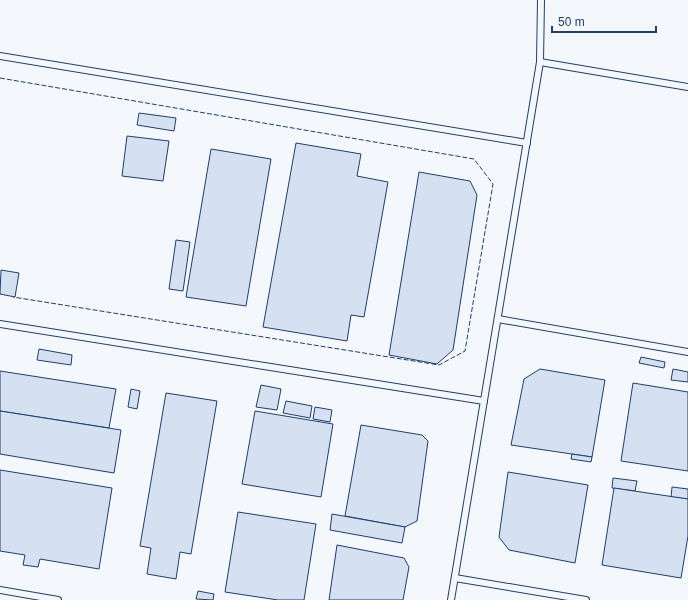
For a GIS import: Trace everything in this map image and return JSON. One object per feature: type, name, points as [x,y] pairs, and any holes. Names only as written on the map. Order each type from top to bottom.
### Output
[{"type":"lane","points":[[451,600],[540,62],[541,0]]},
{"type":"lane","points":[[0,56],[527,143]]},
{"type":"lane","points":[[540,62],[688,87]]},
{"type":"lane","points":[[498,320],[688,352]]},
{"type":"lane","points":[[0,324],[484,401]]},
{"type":"lane","points":[[455,578],[586,600]]},
{"type":"lane","points":[[0,590],[58,600]]},
{"type":"building","points":[[139,113],[176,118],[174,131],[137,125]]},
{"type":"building","points":[[127,136],[169,141],[163,181],[122,176]]},
{"type":"building","points":[[296,143],[361,154],[357,176],[388,182],[364,317],[351,315],[347,341],[263,327]]},
{"type":"building","points":[[211,149],[271,159],[246,306],[186,297]]},
{"type":"building","points":[[419,172],[470,181],[477,195],[453,350],[437,364],[389,355]]},
{"type":"building","points":[[176,240],[190,242],[183,291],[169,289]]},
{"type":"building","points":[[1,270],[19,273],[15,297],[0,294]]},
{"type":"building","points":[[39,349],[72,355],[71,365],[37,360]]},
{"type":"building","points":[[641,357],[665,362],[664,368],[639,363]]},
{"type":"building","points":[[540,369],[605,380],[592,457],[511,445],[524,379]]},
{"type":"building","points":[[673,369],[688,372],[688,382],[671,380]]},
{"type":"building","points":[[0,371],[116,389],[109,428],[0,411]]},
{"type":"building","points":[[633,383],[688,392],[688,471],[621,461]]},
{"type":"building","points":[[261,385],[281,389],[277,410],[256,407]]},
{"type":"building","points":[[131,389],[140,391],[137,409],[128,407]]},
{"type":"building","points":[[166,393],[217,401],[191,554],[180,552],[176,579],[147,574],[151,548],[140,546]]},
{"type":"building","points":[[286,401],[312,406],[310,418],[283,413]]},
{"type":"building","points":[[315,407],[332,410],[330,422],[313,419]]},
{"type":"building","points":[[0,411],[121,430],[114,473],[0,454]]},
{"type":"building","points":[[255,411],[333,424],[321,497],[242,484]]},
{"type":"building","points":[[361,425],[422,435],[428,441],[417,521],[405,527],[345,516]]},
{"type":"building","points":[[572,454],[592,457],[591,462],[571,459]]},
{"type":"building","points":[[0,470],[112,488],[99,569],[40,559],[38,567],[23,565],[25,555],[0,551]]},
{"type":"building","points":[[508,472],[588,485],[575,563],[509,550],[499,537]]},
{"type":"building","points":[[613,478],[637,481],[635,491],[612,488]]},
{"type":"building","points":[[672,487],[688,489],[688,499],[671,497]]},
{"type":"building","points":[[614,488],[688,499],[688,536],[681,578],[602,565]]},
{"type":"building","points":[[238,512],[316,524],[304,600],[278,600],[225,592]]},
{"type":"building","points":[[332,514],[405,527],[402,543],[330,530]]},
{"type":"building","points":[[337,545],[404,558],[409,567],[403,600],[329,600]]},
{"type":"building","points":[[198,591],[214,594],[213,600],[196,599]]},
{"type":"fence","points":[[0,78],[474,159],[493,184],[465,351],[439,365],[13,297]]}]
